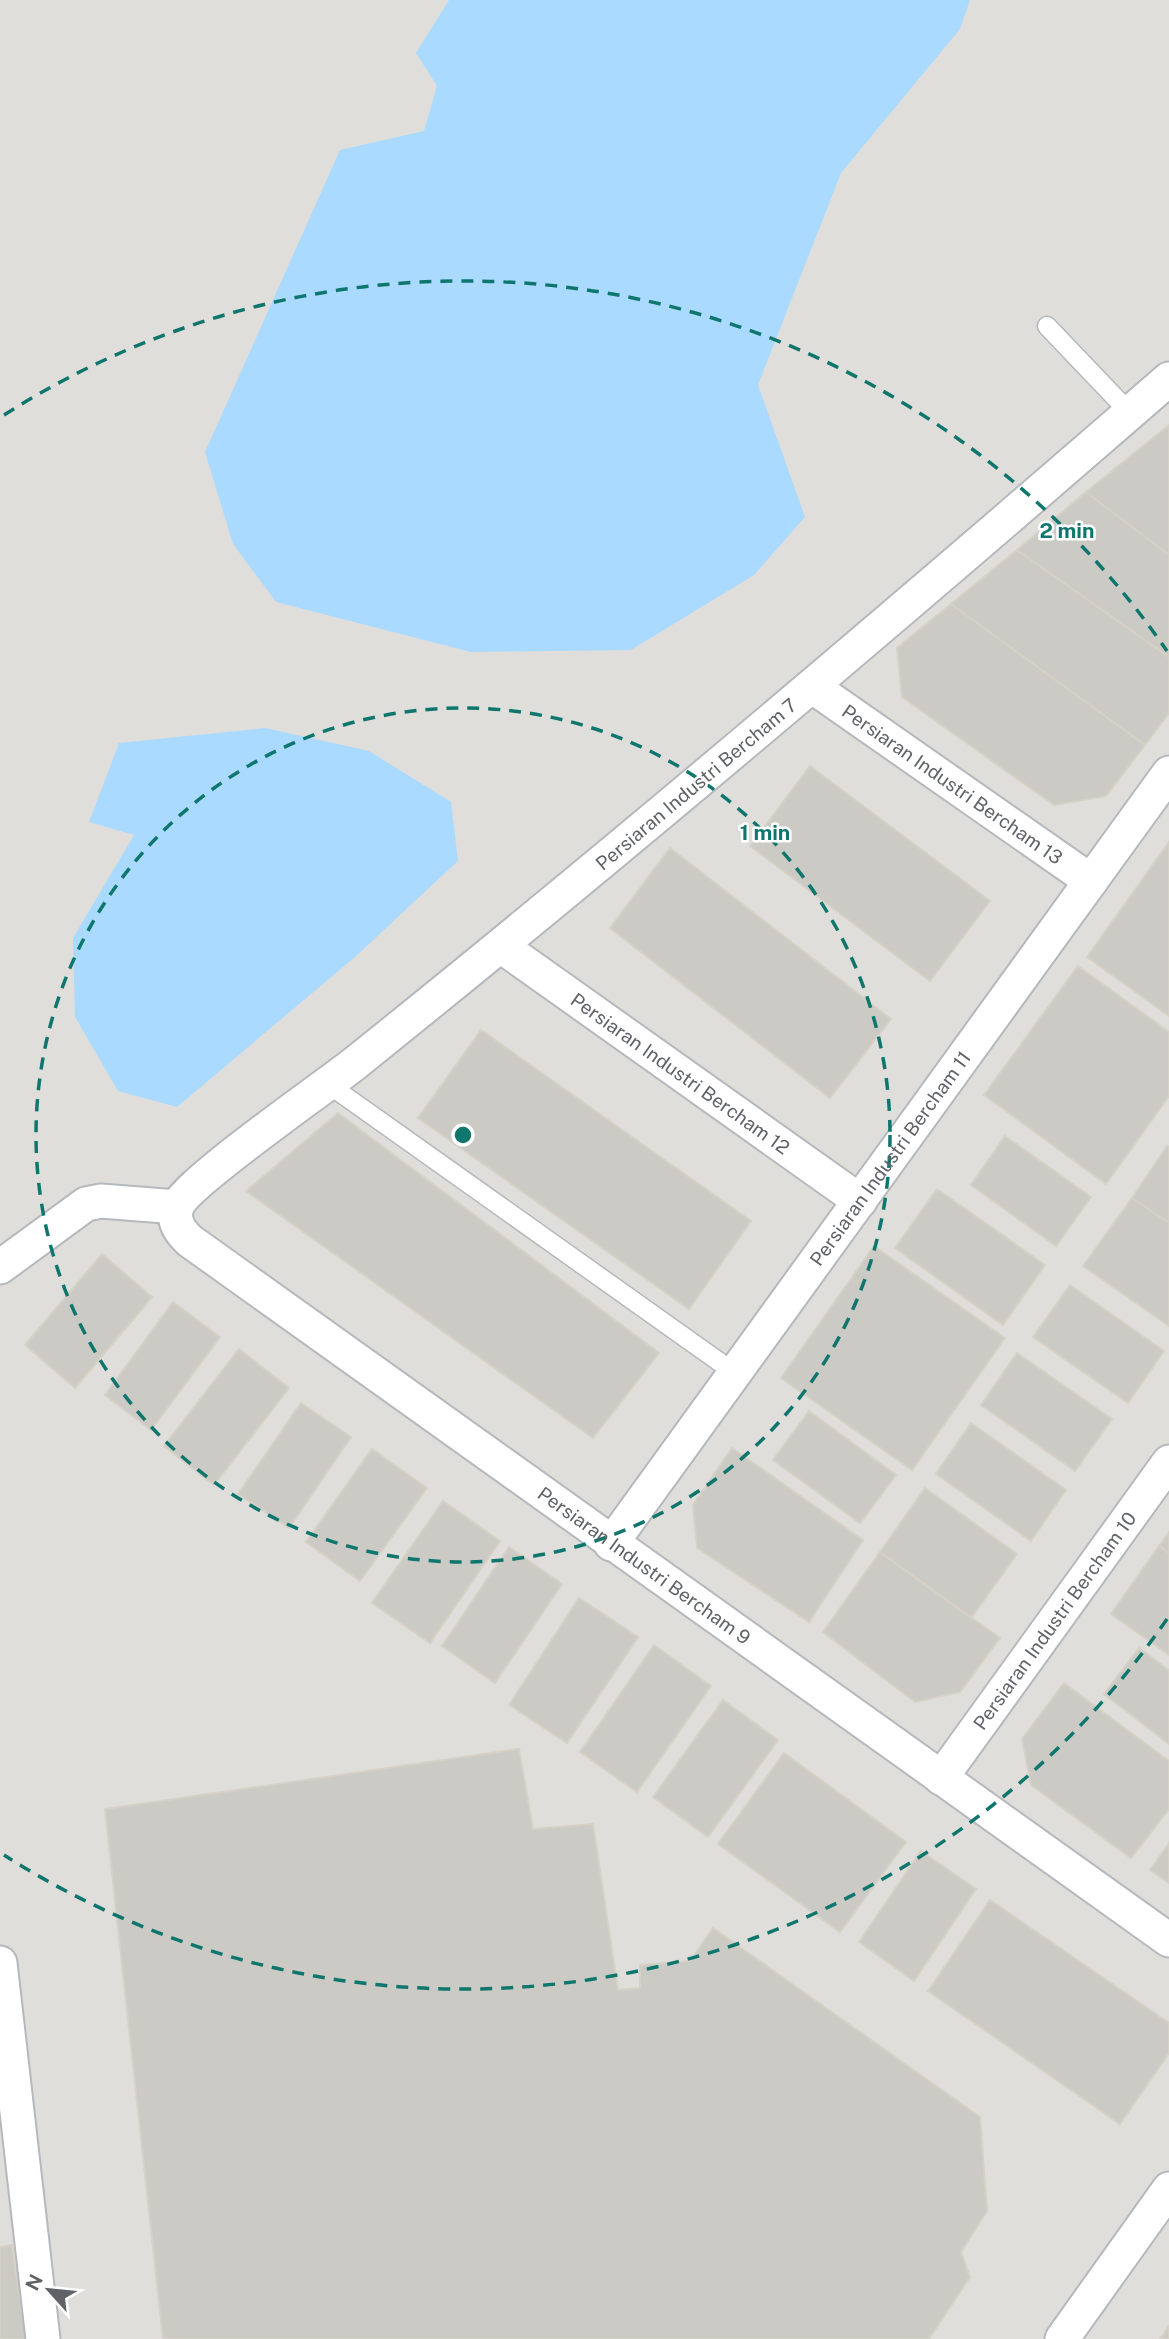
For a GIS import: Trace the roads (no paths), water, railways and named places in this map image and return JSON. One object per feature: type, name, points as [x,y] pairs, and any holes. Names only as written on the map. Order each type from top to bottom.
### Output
[{"type":"street","name":"Persiaran Industri Bercham 7","points":[[177,1208],[185,1195],[210,1174],[501,946],[813,687],[1169,379]]},
{"type":"street","name":"Persiaran Industri Bercham 13","points":[[813,687],[1091,881]]},
{"type":"street","name":"Persiaran Industri Bercham 11","points":[[611,1544],[1169,773]]},
{"type":"street","name":"Persiaran Industri Bercham 12","points":[[501,946],[860,1201]]},
{"type":"street","points":[[0,1268],[86,1204],[101,1201],[177,1208]]},
{"type":"street","name":"Persiaran Industri Bercham 9","points":[[177,1208],[176,1221],[180,1232],[190,1241],[1169,1940]]},
{"type":"street","name":"Persiaran Industri Bercham 10","points":[[941,1778],[1169,1462]]},
{"type":"street","points":[[0,1963],[12,2175],[43,2339]]},
{"type":"street","points":[[1062,2339],[1169,2189]]},
{"type":"lane","points":[[1047,326],[1130,413]]},
{"type":"lane","points":[[328,1084],[735,1373]]},
{"type":"water","points":[[449,0],[970,0],[960,29],[841,173],[758,385],[805,517],[754,575],[631,650],[471,652],[276,602],[233,544],[205,452],[340,150],[424,131],[437,86],[416,53]]},
{"type":"water","points":[[265,728],[369,751],[451,802],[458,861],[355,957],[177,1107],[118,1091],[75,1017],[73,938],[134,835],[89,822],[119,743]]}]
